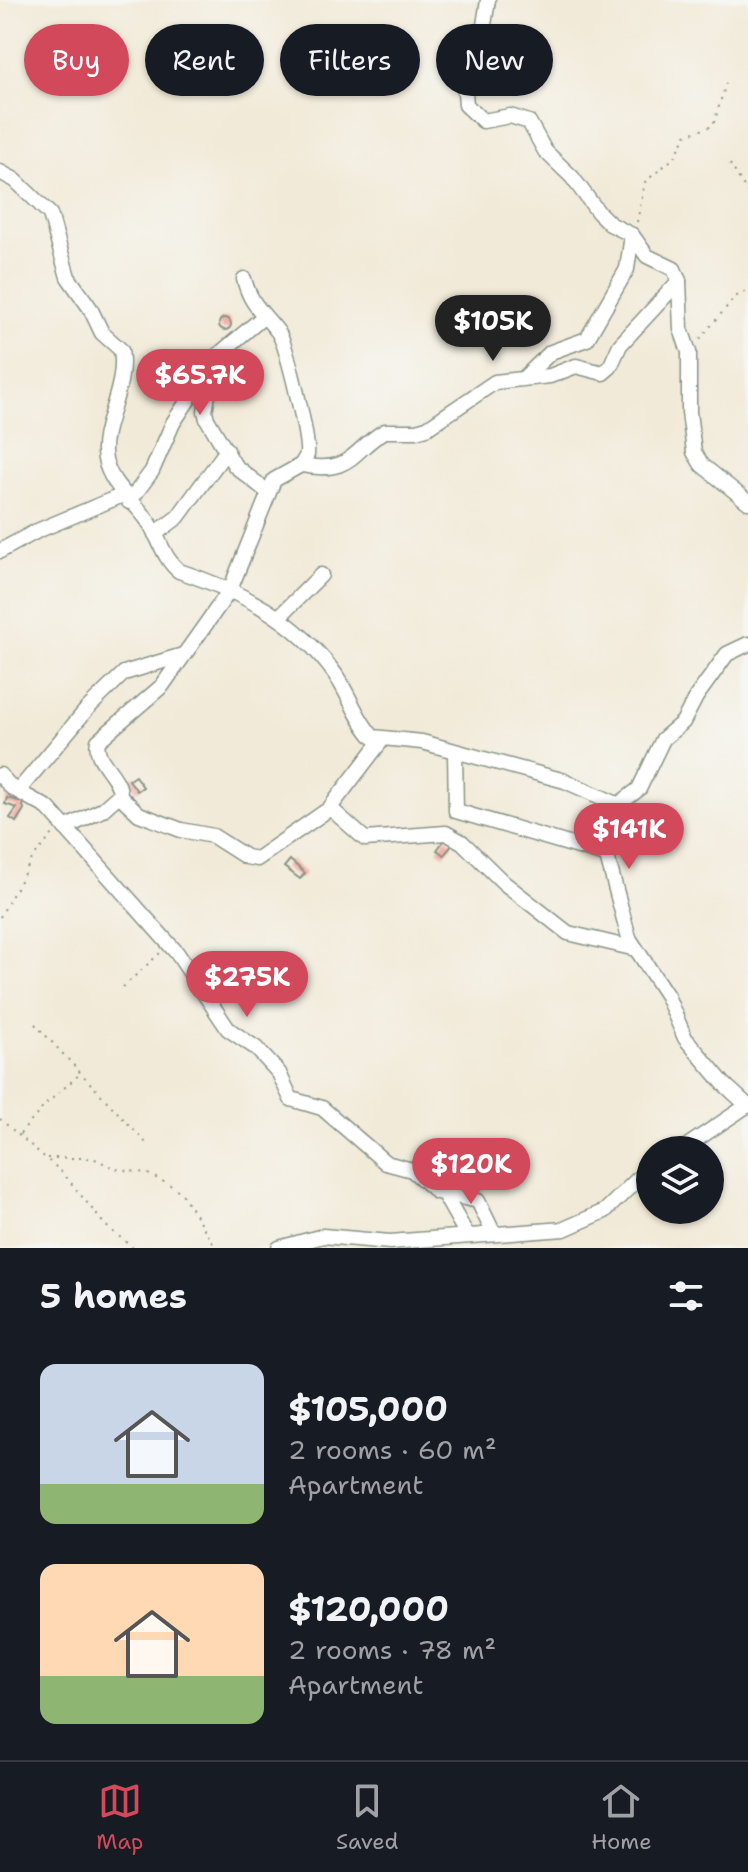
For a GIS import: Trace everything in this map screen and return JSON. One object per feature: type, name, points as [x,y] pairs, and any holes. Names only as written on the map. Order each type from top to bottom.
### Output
[{"type":"street","points":[[488,0],[478,62],[465,92],[466,105],[483,121],[510,116],[529,122],[545,151],[572,177],[598,212],[610,224],[632,235],[647,256],[670,265],[679,281],[681,329],[689,352],[689,412],[694,452],[702,465],[748,502]]},
{"type":"street","points":[[0,172],[15,180],[50,214],[68,277],[90,308],[102,333],[121,350],[120,392],[104,450],[105,461],[126,498],[145,517],[171,564],[179,571],[230,590],[280,616],[308,638],[337,675],[368,732],[382,740],[422,742],[565,781],[619,805]]},
{"type":"street","points":[[525,377],[551,352],[587,339],[627,269],[632,235]]},
{"type":"street","points":[[244,279],[262,318],[278,332],[290,365],[308,449],[301,465]]},
{"type":"street","points":[[382,740],[330,808],[252,859],[213,836],[181,830],[139,814],[119,795],[118,784],[97,750],[98,741],[156,692],[230,590],[274,480],[301,465],[341,464],[385,431],[427,428],[495,382],[550,376],[576,366],[597,373],[607,371],[620,345],[679,281]]},
{"type":"street","points":[[0,551],[37,531],[126,498],[152,471],[173,423],[215,360],[230,342],[262,318]]},
{"type":"street","points":[[215,360],[205,411],[235,466],[268,492]]},
{"type":"street","points":[[155,534],[178,517],[227,450]]},
{"type":"street","points":[[280,616],[321,575]]},
{"type":"street","points":[[702,1136],[748,1106],[724,1084],[685,1038],[667,996],[636,949],[625,924],[606,855],[609,819],[619,805],[639,789],[663,739],[683,722],[696,697],[727,654],[748,644]]},
{"type":"street","points":[[0,797],[21,792],[87,709],[124,673],[183,655]]},
{"type":"street","points":[[455,752],[456,811],[606,855]]},
{"type":"street","points":[[0,775],[48,808],[170,944],[209,996],[220,1019],[279,1073],[291,1099],[322,1108],[386,1163],[412,1170],[432,1189],[445,1196],[478,1201],[493,1232]]},
{"type":"street","points":[[63,826],[102,810],[119,795]]},
{"type":"street","points":[[330,808],[365,839],[446,833],[462,842],[504,883],[568,933],[636,949]]},
{"type":"street","points":[[279,1248],[323,1236],[390,1242],[493,1232],[545,1231],[581,1223],[612,1206],[636,1181]]},
{"type":"street","points":[[445,1196],[467,1235]]},
{"type":"path","points":[[632,235],[645,182],[675,157],[686,135],[713,126],[727,80]]},
{"type":"path","points":[[730,164],[748,193]]},
{"type":"path","points":[[689,352],[735,297],[748,290]]},
{"type":"path","points":[[0,917],[32,859],[63,826]]},
{"type":"path","points":[[123,987],[170,944]]},
{"type":"path","points":[[35,1024],[147,1144]]},
{"type":"path","points":[[19,1135],[47,1103],[81,1073]]},
{"type":"path","points":[[0,1119],[47,1158],[81,1193],[105,1225],[133,1248]]},
{"type":"path","points":[[47,1158],[93,1158],[116,1169],[146,1173],[170,1185],[181,1192],[208,1240],[216,1248]]},
{"type":"building","points":[[225,318],[231,324],[225,330],[219,324]]},
{"type":"building","points":[[135,776],[143,787],[137,791],[129,780]]},
{"type":"building","points":[[7,798],[22,802],[24,809],[16,822],[10,818],[17,808],[5,804]]},
{"type":"building","points":[[446,838],[453,844],[444,855],[437,850]]},
{"type":"building","points":[[290,860],[305,873],[300,879],[284,867]]}]
